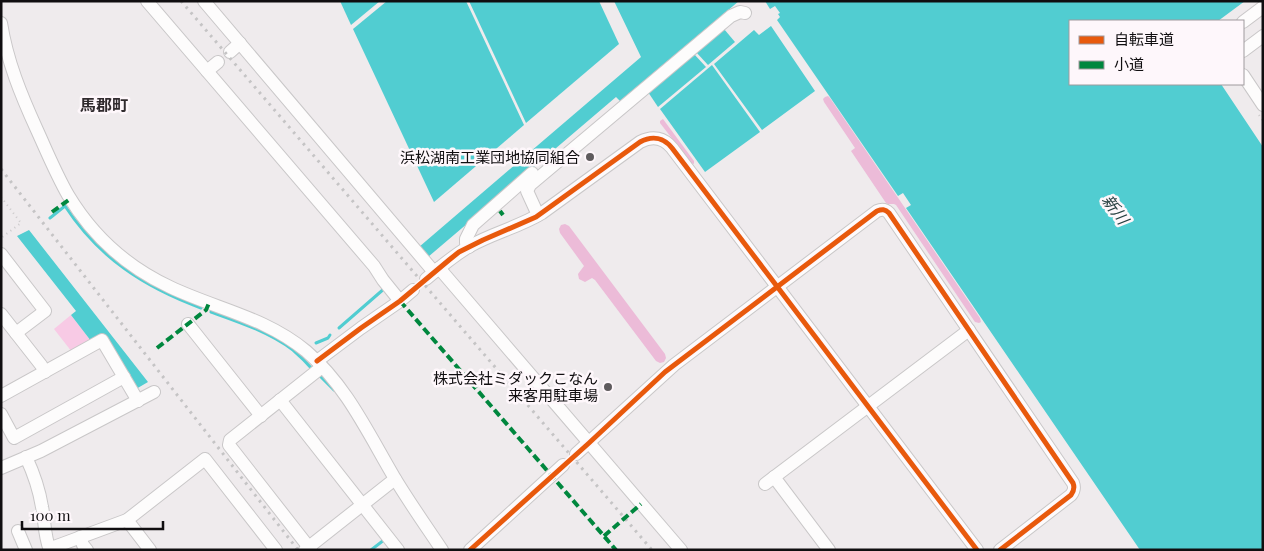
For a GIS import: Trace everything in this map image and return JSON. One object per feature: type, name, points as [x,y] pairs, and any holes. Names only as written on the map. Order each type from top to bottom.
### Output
[{"type":"street","points":[[147,1],[374,266],[400,300]]},
{"type":"street","points":[[204,1],[235,48],[433,273],[589,443],[680,550]]},
{"type":"street","points":[[1244,21],[1263,7]]},
{"type":"street","points":[[538,215],[527,191],[530,184],[731,16],[740,12],[745,13]]},
{"type":"street","points":[[1,23],[3,47],[16,83],[61,182],[75,207],[102,240],[147,275],[181,292],[265,324],[287,337],[320,364],[350,402],[395,479],[442,550]]},
{"type":"street","points":[[1244,50],[1263,36]]},
{"type":"street","points":[[207,71],[218,62]]},
{"type":"street","points":[[1244,76],[1263,105]]},
{"type":"street","points":[[468,247],[466,239],[469,230],[476,221],[606,110]]},
{"type":"street","points":[[433,273],[468,247],[538,215],[640,142],[650,138],[660,139],[669,144],[977,550]]},
{"type":"street","points":[[576,454],[669,369],[882,209],[889,212],[1075,488],[1071,495],[1000,550]]},
{"type":"street","points":[[1,254],[45,311],[16,333]]},
{"type":"street","points":[[395,479],[308,549],[230,445],[230,440],[280,400],[360,328],[413,290]]},
{"type":"street","points":[[1,314],[45,372]]},
{"type":"street","points":[[188,324],[261,416]]},
{"type":"street","points":[[829,550],[770,480],[968,330]]},
{"type":"street","points":[[1,396],[102,340],[138,401]]},
{"type":"street","points":[[1,414],[14,438],[124,377]]},
{"type":"street","points":[[1,468],[154,392]]},
{"type":"street","points":[[280,400],[398,550]]},
{"type":"street","points":[[26,457],[37,482],[47,544],[50,550],[127,520],[205,459],[276,550]]},
{"type":"street","points":[[470,550],[563,465]]},
{"type":"street","points":[[127,520],[150,550]]},
{"type":"street","points":[[18,531],[26,550]]},
{"type":"street","points":[[80,537],[87,550]]},
{"type":"path","points":[[1,197],[21,223],[1,238]]},
{"type":"shaded area","points":[[828,96],[981,322],[975,322],[896,205],[886,203],[851,151],[855,148],[824,102],[823,99]]},
{"type":"shaded area","points":[[663,119],[694,161],[694,164],[691,163],[660,123]]},
{"type":"shaded area","points":[[561,225],[569,226],[665,354],[664,362],[656,361],[595,280],[592,278],[585,282],[579,279],[578,274],[584,266],[560,233]]},
{"type":"shaded area","points":[[71,315],[91,341],[72,352],[54,329]]},
{"type":"water","points":[[340,1],[380,1],[351,25]]},
{"type":"water","points":[[387,1],[466,1],[524,125],[434,202],[353,29]]},
{"type":"water","points":[[469,1],[599,1],[619,44],[526,123]]},
{"type":"water","points":[[614,1],[739,1],[620,101],[616,97],[428,257],[419,247],[641,57]]},
{"type":"water","name":"新川","points":[[765,1],[1245,1],[1219,20],[1069,20],[1069,85],[1222,85],[1263,147],[1263,550],[1140,550],[906,208],[911,205],[903,193],[898,196],[777,20],[780,17],[778,14],[780,13],[775,6],[770,9]]},
{"type":"water","points":[[771,26],[815,91],[762,130],[714,64],[754,30],[759,35]]},
{"type":"water","points":[[724,29],[735,42],[708,65],[696,52]]},
{"type":"water","points":[[694,54],[706,67],[658,107],[648,92]]},
{"type":"water","points":[[712,65],[760,132],[705,172],[660,109]]},
{"type":"water","points":[[29,230],[148,382],[136,389],[104,335],[91,341],[71,315],[76,311],[17,236]]},
{"type":"waterway","points":[[50,218],[65,206],[93,241],[124,269],[160,291],[201,308]]},
{"type":"waterway","points":[[339,328],[385,288]]},
{"type":"waterway","points":[[211,312],[274,338],[293,350],[313,370]]},
{"type":"waterway","points":[[316,343],[328,338],[330,335]]},
{"type":"waterway","points":[[319,375],[334,390]]},
{"type":"waterway","points":[[371,550],[384,540]]},
{"type":"railway","points":[[181,1],[652,550]]},
{"type":"railway","points":[[1,169],[298,550]]},
{"type":"marked path","points":[[52,212],[70,199]]},
{"type":"marked path","points":[[500,211],[503,215]]},
{"type":"marked path","points":[[400,301],[616,550]]},
{"type":"marked path","points":[[157,348],[206,310],[209,303]]},
{"type":"marked path","points":[[604,536],[641,504]]},
{"type":"cycle path","points":[[317,361],[400,301],[459,252],[536,217],[640,142],[654,138],[662,140],[672,148],[977,550]]},
{"type":"cycle path","points":[[470,550],[665,372],[877,211],[882,210],[889,213],[1073,483],[1074,489],[1071,495],[1000,550]]},
{"type":"place","name":"浜松湖南工業団地協同組合","points":[[590,157]]},
{"type":"place","name":"株式会社ミダックこなん 来客用駐車場","points":[[608,387]]},
{"type":"district","name":"馬郡町","points":[[104,104]]}]
